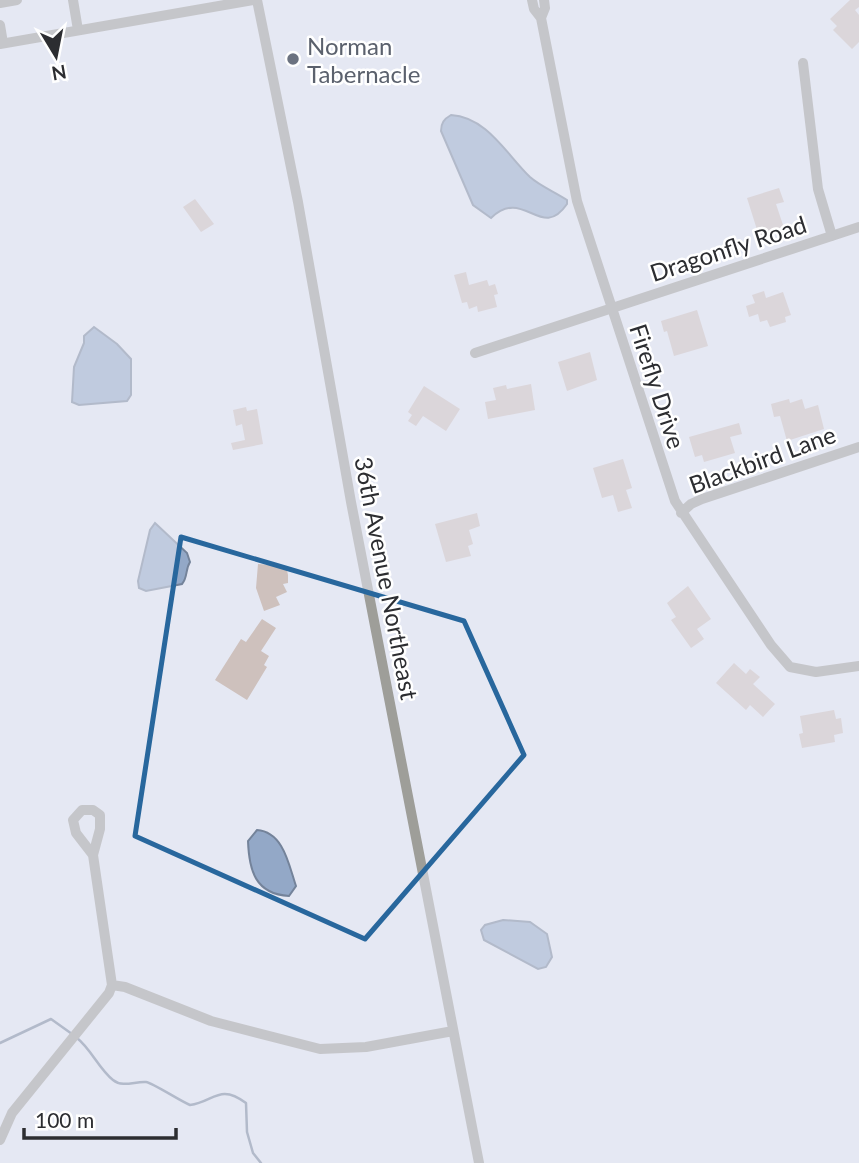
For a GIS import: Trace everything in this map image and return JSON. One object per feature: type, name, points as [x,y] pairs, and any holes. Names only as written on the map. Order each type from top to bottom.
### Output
[{"type":"street","points":[[0,3],[17,0]]},
{"type":"street","points":[[73,0],[78,30]]},
{"type":"street","points":[[0,25],[2,43],[255,0]]},
{"type":"street","name":"36th Avenue Northeast","points":[[255,0],[298,202],[351,502],[479,1163]]},
{"type":"street","name":"Firefly Drive","points":[[532,0],[534,9],[541,18],[572,185],[669,484],[681,513],[771,645],[790,667],[816,672],[859,666]]},
{"type":"street","name":"Firefly Drive","points":[[541,18],[545,8],[544,0]]},
{"type":"street","points":[[803,63],[821,203],[832,236]]},
{"type":"street","name":"Dragonfly Road","points":[[475,353],[859,227]]},
{"type":"street","name":"Blackbird Lane","points":[[681,513],[702,499],[859,447]]},
{"type":"street","points":[[0,1140],[12,1113],[109,993],[112,985],[93,855]]},
{"type":"street","points":[[112,985],[125,987],[211,1021],[320,1049],[366,1047],[453,1031]]},
{"type":"street","points":[[0,1119],[12,1113]]},
{"type":"highlighted area","points":[[181,537],[464,621],[524,755],[365,939],[135,836]]},
{"type":"water","points":[[451,115],[464,117],[486,130],[530,177],[567,200],[567,204],[558,214],[549,218],[513,208],[503,210],[491,218],[473,205],[441,131],[443,122]]},
{"type":"water","points":[[94,327],[117,344],[131,359],[131,395],[127,401],[79,405],[72,402],[74,367],[84,343],[84,336]]},
{"type":"water","points":[[155,523],[187,553],[190,562],[182,584],[146,591],[139,588],[138,581],[150,530]]},
{"type":"water","points":[[257,830],[274,837],[284,851],[296,886],[289,896],[268,891],[252,871],[248,841]]},
{"type":"water","points":[[503,920],[530,922],[547,934],[552,957],[546,967],[538,969],[484,940],[481,930],[485,925]]},
{"type":"building","points":[[850,0],[859,0],[859,7],[855,10],[859,15],[859,42],[852,49],[833,30],[837,26],[830,19]]},
{"type":"building","points":[[779,188],[784,202],[776,204],[784,228],[759,236],[747,198]]},
{"type":"building","points":[[195,199],[214,224],[201,232],[183,207]]},
{"type":"building","points":[[466,272],[469,285],[487,280],[489,286],[495,284],[498,294],[494,295],[497,307],[478,312],[477,306],[469,309],[467,302],[462,303],[454,275]]},
{"type":"building","points":[[764,291],[766,298],[783,292],[791,315],[785,317],[786,322],[770,327],[767,320],[760,322],[758,314],[749,317],[746,306],[755,303],[752,295]]},
{"type":"building","points":[[697,310],[708,346],[674,356],[667,331],[664,332],[661,321]]},
{"type":"building","points":[[590,352],[597,380],[567,391],[558,362]]},
{"type":"building","points":[[531,384],[535,410],[488,419],[485,402],[496,400],[493,388],[506,385],[507,389]]},
{"type":"building","points":[[424,386],[460,409],[446,431],[423,416],[416,426],[408,421],[412,415],[408,412]]},
{"type":"building","points":[[789,399],[790,403],[802,399],[805,409],[818,405],[824,429],[787,441],[780,416],[774,417],[771,404]]},
{"type":"building","points":[[246,407],[247,411],[257,409],[263,444],[233,450],[231,443],[245,440],[242,424],[236,426],[233,410]]},
{"type":"building","points":[[739,423],[742,434],[730,437],[735,453],[704,462],[702,455],[695,457],[689,437]]},
{"type":"building","points":[[623,459],[632,488],[626,490],[632,508],[618,512],[613,495],[602,498],[593,468]]},
{"type":"building","points":[[477,513],[480,526],[469,530],[473,544],[468,546],[471,556],[446,562],[435,524]]},
{"type":"building","points":[[258,564],[286,566],[288,575],[288,583],[283,584],[287,592],[276,597],[280,605],[264,611],[256,588]]},
{"type":"building","points":[[688,586],[711,619],[697,629],[704,639],[691,648],[671,620],[676,617],[667,603]]},
{"type":"building","points":[[262,619],[276,628],[261,651],[269,656],[264,665],[267,667],[247,700],[215,680],[241,639],[246,642]]},
{"type":"building","points":[[734,663],[746,674],[750,669],[760,677],[753,684],[775,704],[763,717],[750,705],[746,710],[716,683]]},
{"type":"building","points":[[834,710],[836,719],[841,718],[843,733],[834,735],[835,742],[802,748],[799,734],[803,733],[800,716]]},
{"type":"waterway","points":[[0,1043],[51,1019],[72,1034]]},
{"type":"waterway","points":[[77,1038],[117,1082],[146,1082],[190,1105],[223,1094],[237,1097],[246,1103],[247,1132],[253,1153],[261,1163]]},
{"type":"place","name":"Norman Tabernacle","points":[[293,59]]}]
